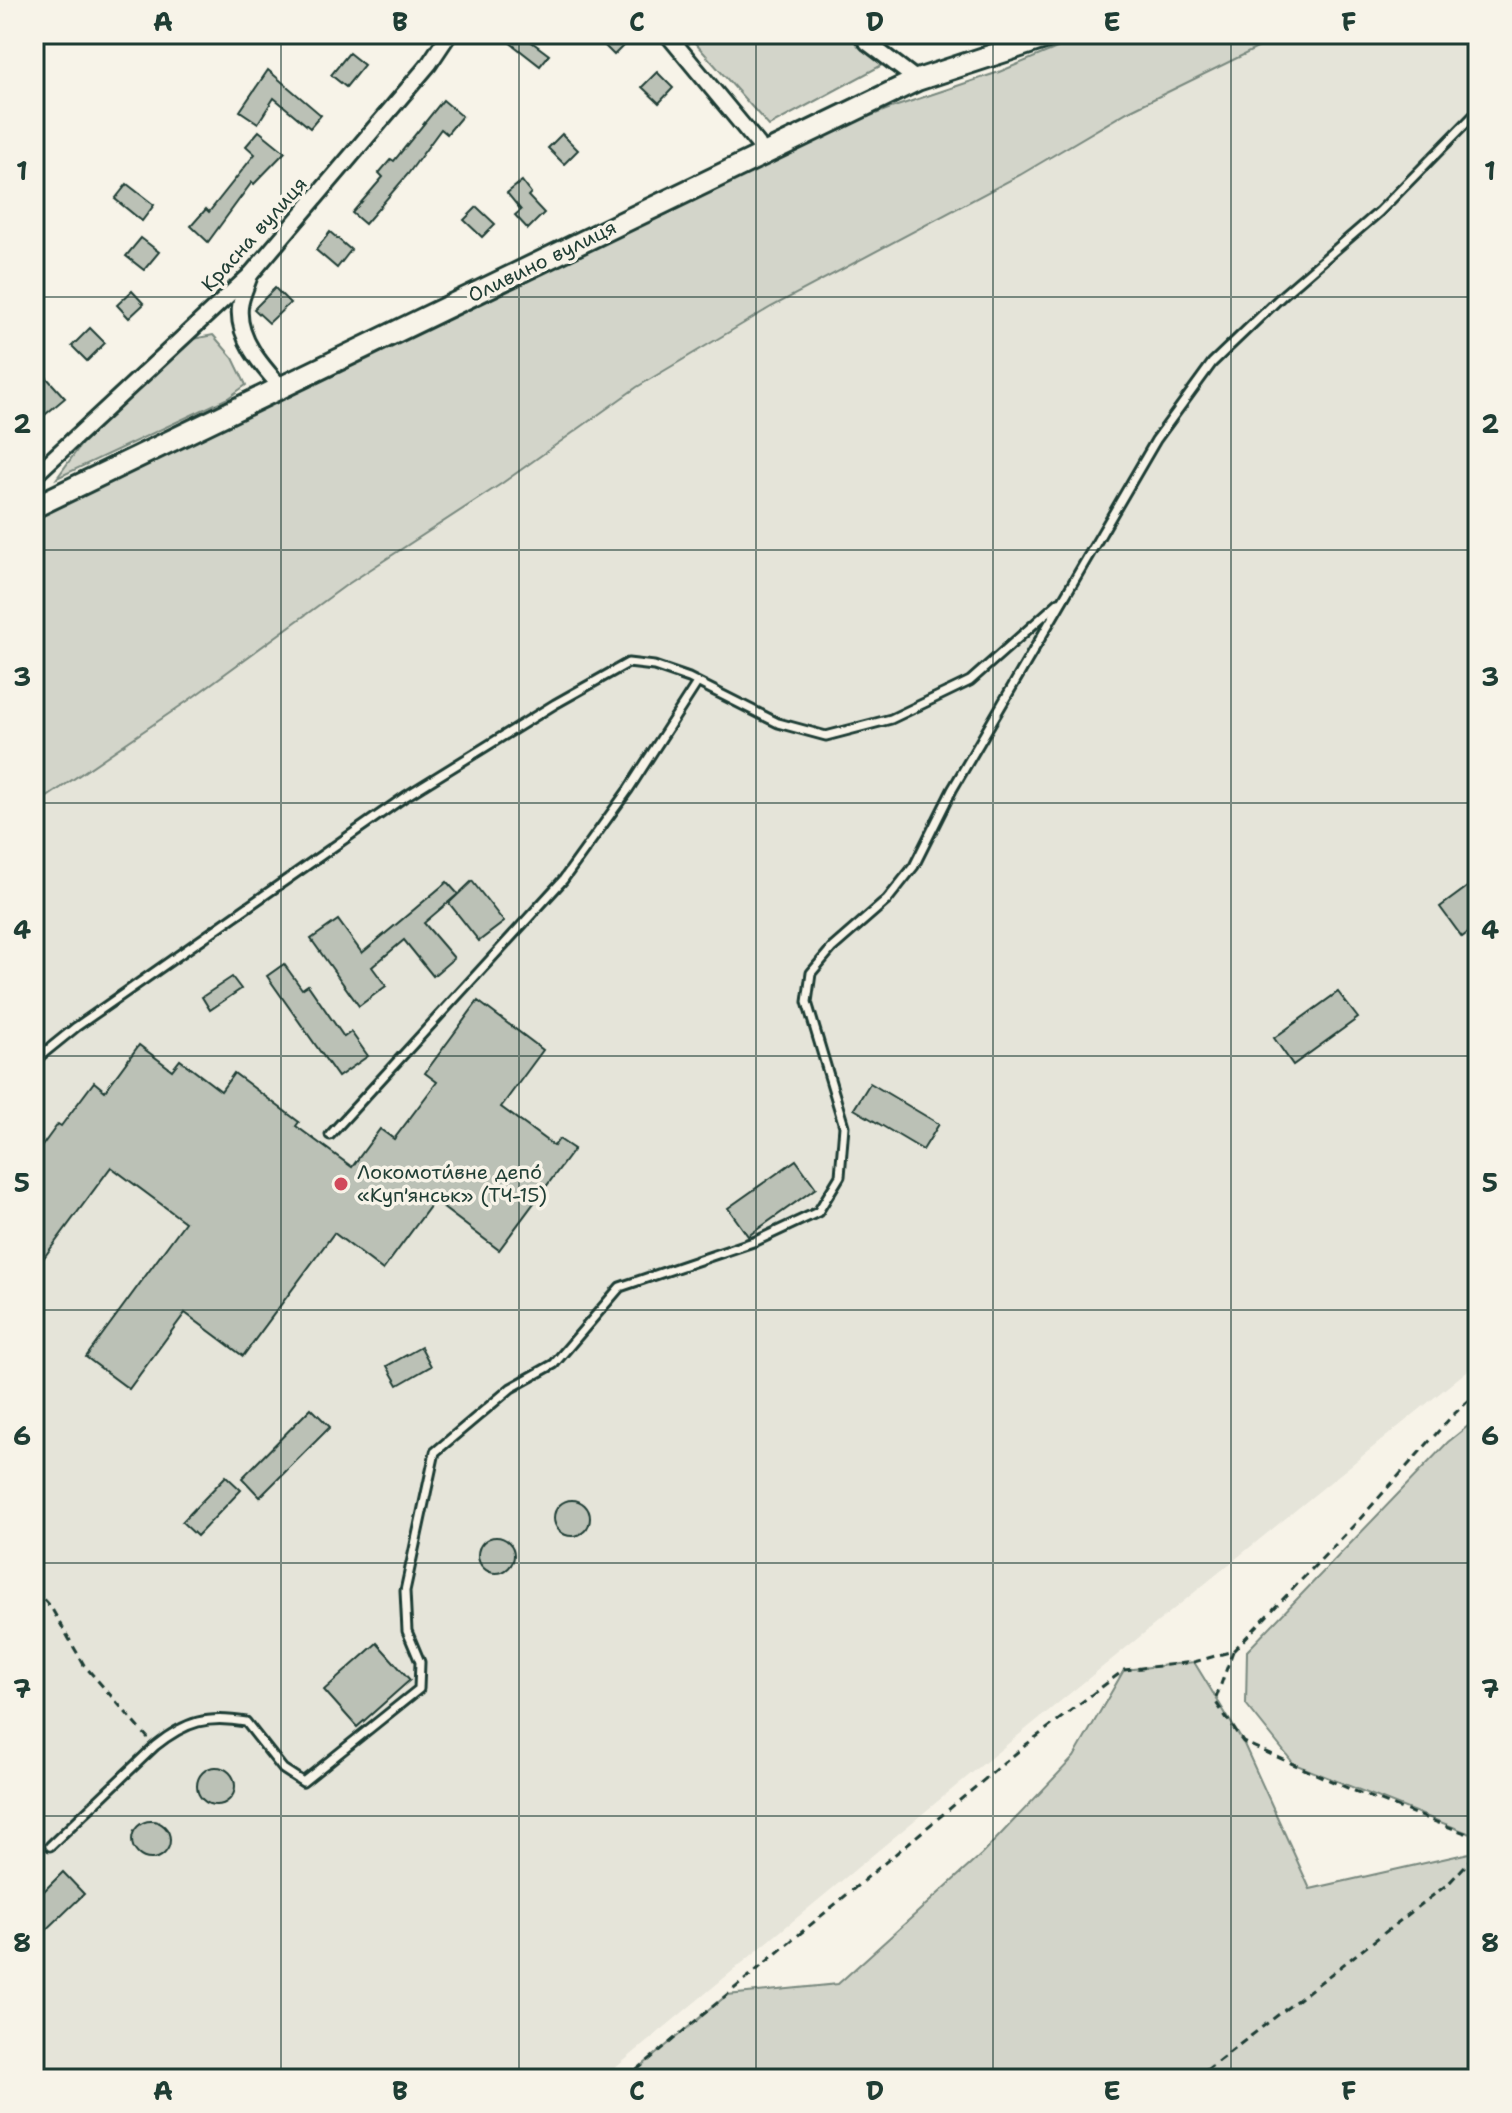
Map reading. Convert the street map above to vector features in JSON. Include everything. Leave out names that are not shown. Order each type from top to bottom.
[{"type":"street","name":"Красна вулиця","points":[[34,476],[250,275],[429,64],[449,34]]},
{"type":"street","points":[[667,34],[758,144],[762,153]]},
{"type":"street","points":[[860,34],[917,80]]},
{"type":"street","name":"Оливино вулиця","points":[[34,507],[917,80],[1057,34]]},
{"type":"street","points":[[250,275],[240,307],[243,329],[256,360],[280,386]]},
{"type":"lane","points":[[50,1846],[169,1734],[199,1721],[219,1717],[246,1722],[283,1769],[303,1782],[419,1689],[420,1662],[407,1631],[405,1591],[435,1452],[511,1388],[554,1364],[620,1287],[756,1241],[818,1212],[840,1176],[844,1126],[807,1002],[811,973],[832,948],[887,900],[914,866],[952,790],[1156,440],[1212,363],[1284,294],[1379,212],[1478,111]]},
{"type":"lane","points":[[34,1061],[76,1027],[406,796],[628,663],[654,666],[697,683],[778,723],[826,736],[891,719],[970,681],[1065,597]]},
{"type":"lane","points":[[330,1135],[563,880],[628,790],[697,683]]},
{"type":"path","points":[[1478,1392],[1233,1651],[1215,1701],[1243,1742],[1352,1790],[1478,1838]]},
{"type":"path","points":[[34,1589],[52,1609],[84,1665],[155,1746]]},
{"type":"path","points":[[626,2079],[1027,1744],[1124,1670],[1194,1662],[1233,1651]]},
{"type":"path","points":[[1195,2079],[1449,1883],[1478,1852]]},
{"type":"shaded area","points":[[687,34],[866,34],[879,48],[884,64],[769,126]]},
{"type":"shaded area","points":[[1091,34],[1286,34],[1127,112],[1020,175],[771,307],[637,387],[501,484],[345,586],[189,700],[34,806],[34,519],[161,454],[826,133],[999,72]]},
{"type":"shaded area","points":[[1259,34],[1478,34],[1478,1362],[967,1777],[602,2079],[34,2079],[34,791],[618,390]]},
{"type":"shaded area","points":[[213,335],[233,358],[246,385],[228,398],[57,478],[96,424],[193,339]]},
{"type":"shaded area","points":[[1478,1418],[1478,1837],[1294,1764],[1246,1704],[1247,1651],[1448,1442]]},
{"type":"shaded area","points":[[1194,1662],[1243,1742],[1310,1889],[1478,1851],[1478,2079],[626,2079],[727,1995],[838,1984],[981,1855],[1074,1757],[1124,1670]]},
{"type":"building","points":[[499,34],[521,34],[549,55],[540,66]]},
{"type":"building","points":[[593,34],[635,34],[614,55]]},
{"type":"building","points":[[349,53],[364,65],[346,87],[331,75]]},
{"type":"building","points":[[268,70],[321,115],[310,128],[274,98],[258,123],[240,111]]},
{"type":"building","points":[[657,72],[673,88],[659,103],[642,87]]},
{"type":"building","points":[[443,100],[462,116],[447,134],[441,129],[365,224],[352,213],[383,177],[379,173],[391,159],[394,161]]},
{"type":"building","points":[[259,131],[285,152],[254,184],[252,182],[208,242],[191,226],[206,209],[209,212],[255,154],[246,146]]},
{"type":"building","points":[[562,134],[578,150],[564,164],[548,148]]},
{"type":"building","points":[[522,181],[531,193],[528,196],[544,213],[528,229],[515,215],[521,210],[507,193]]},
{"type":"building","points":[[127,184],[154,205],[142,221],[115,199]]},
{"type":"building","points":[[477,207],[495,224],[482,237],[464,220]]},
{"type":"building","points":[[330,232],[351,250],[337,268],[316,250]]},
{"type":"building","points":[[141,238],[159,252],[144,270],[126,256]]},
{"type":"building","points":[[275,288],[290,303],[269,323],[254,309]]},
{"type":"building","points":[[132,291],[144,304],[129,318],[117,305]]},
{"type":"building","points":[[90,328],[105,343],[87,361],[72,346]]},
{"type":"building","points":[[46,377],[65,398],[34,424],[34,388]]},
{"type":"building","points":[[1478,879],[1478,925],[1462,937],[1440,907]]},
{"type":"building","points":[[472,881],[504,922],[479,941],[449,903]]},
{"type":"building","points":[[447,882],[458,894],[424,923],[454,958],[433,976],[404,940],[372,967],[386,986],[359,1006],[311,939],[338,920],[362,953]]},
{"type":"building","points":[[284,964],[302,989],[308,985],[344,1037],[351,1032],[368,1056],[338,1077],[267,976]]},
{"type":"building","points":[[232,977],[241,989],[210,1010],[202,997]]},
{"type":"building","points":[[1338,992],[1358,1018],[1293,1065],[1274,1038]]},
{"type":"building","name":"Локомоти́вне депо́ «Куп'янськ» (ТЧ-15)","points":[[478,1001],[543,1050],[501,1107],[554,1146],[559,1139],[574,1149],[499,1250],[434,1201],[383,1270],[334,1233],[243,1356],[185,1313],[129,1389],[86,1357],[185,1222],[111,1167],[34,1271],[34,1157],[94,1082],[105,1091],[139,1045],[172,1070],[180,1060],[221,1091],[234,1073],[299,1122],[296,1126],[352,1167],[380,1129],[394,1139],[437,1082],[425,1073]]},
{"type":"building","points":[[870,1083],[939,1124],[923,1150],[854,1109]]},
{"type":"building","points":[[796,1160],[816,1188],[748,1236],[728,1208]]},
{"type":"building","points":[[421,1347],[431,1366],[398,1385],[387,1366]]},
{"type":"building","points":[[311,1408],[330,1427],[260,1497],[242,1478]]},
{"type":"building","points":[[226,1476],[241,1490],[197,1536],[182,1522]]},
{"type":"building","points":[[572,1500],[585,1505],[590,1518],[585,1531],[572,1536],[559,1531],[554,1518],[559,1505]]},
{"type":"building","points":[[496,1537],[509,1542],[514,1555],[509,1568],[496,1573],[483,1568],[478,1555],[483,1542]]},
{"type":"building","points":[[377,1643],[410,1680],[357,1727],[324,1690]]},
{"type":"building","points":[[216,1767],[229,1773],[235,1786],[229,1799],[216,1805],[203,1799],[197,1786],[203,1773]]},
{"type":"building","points":[[151,1821],[164,1827],[170,1840],[164,1853],[151,1859],[138,1853],[132,1840],[138,1827]]},
{"type":"building","points":[[63,1872],[84,1894],[34,1942],[34,1901]]},
{"type":"place","name":"Локомоти́вне депо́ «Куп'янськ» (ТЧ-15)","points":[[341,1184]]}]
